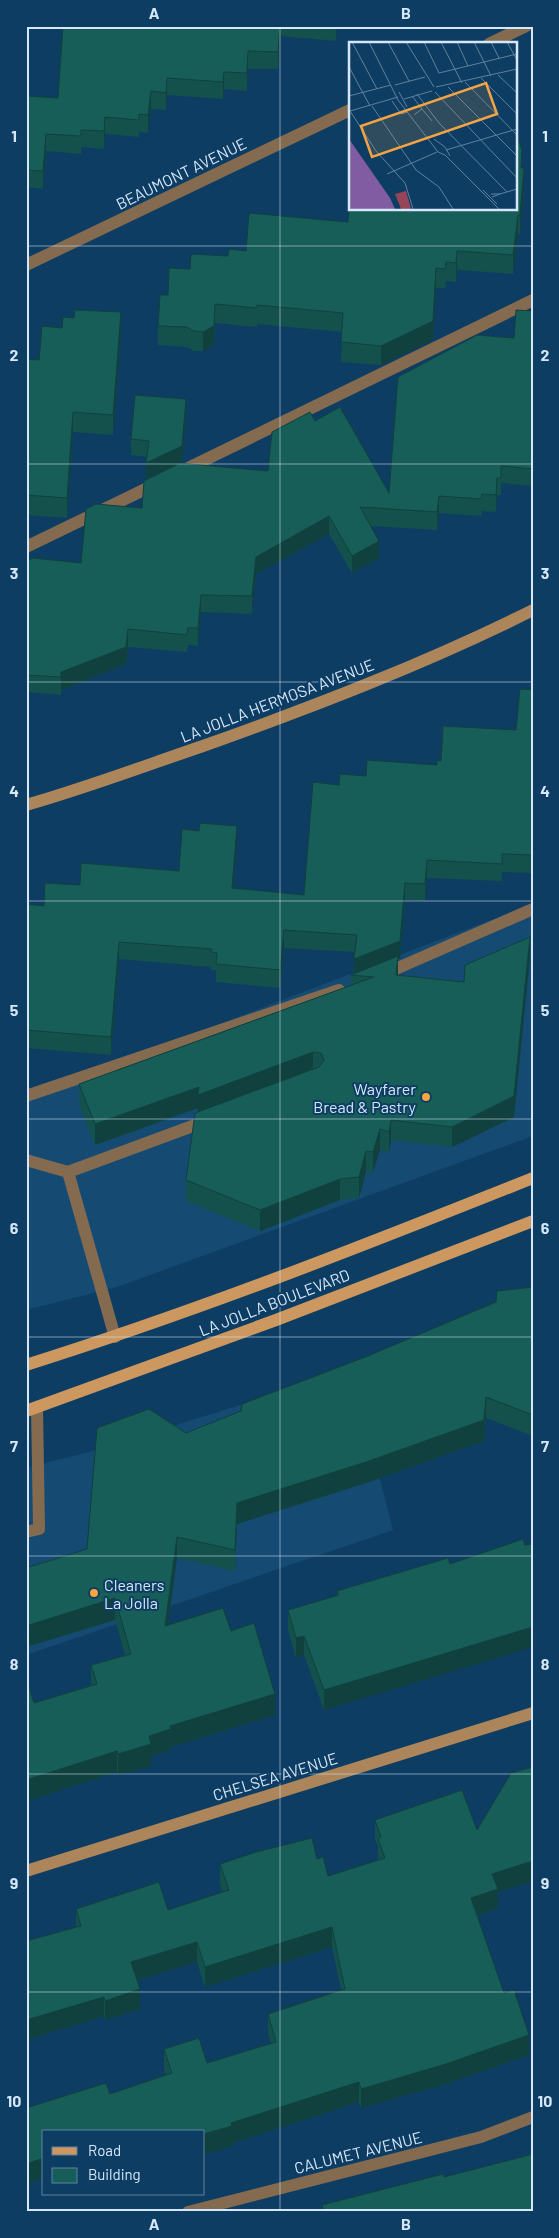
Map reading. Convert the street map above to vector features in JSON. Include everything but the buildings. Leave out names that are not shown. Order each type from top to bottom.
[{"type":"main road","name":"LA JOLLA BOULEVARD","points":[[26,1366],[116,1337],[363,1246],[533,1178]]},
{"type":"main road","name":"LA JOLLA BOULEVARD","points":[[31,1409],[276,1320],[533,1221]]},
{"type":"street","points":[[493,42],[526,26]]},
{"type":"street","name":"BEAUMONT AVENUE","points":[[26,265],[349,110]]},
{"type":"street","points":[[26,547],[533,300]]},
{"type":"street","name":"LA JOLLA HERMOSA AVENUE","points":[[26,804],[68,793],[302,711],[492,630],[533,610]]},
{"type":"street","points":[[376,977],[533,909]]},
{"type":"street","points":[[26,1096],[347,987]]},
{"type":"street","points":[[26,1160],[68,1172],[224,1114]]},
{"type":"street","points":[[68,1172],[116,1337]]},
{"type":"street","points":[[26,1532],[39,1529],[31,1409]]},
{"type":"street","name":"CHELSEA AVENUE","points":[[26,1871],[533,1713]]},
{"type":"street","name":"CALUMET AVENUE","points":[[188,2212],[481,2137],[533,2117]]},
{"type":"shaded area","points":[[533,904],[533,1136],[117,1287],[26,1310],[26,1098]]},
{"type":"shaded area","points":[[352,1370],[393,1530],[26,1655],[26,1468],[97,1450]]},
{"type":"place","name":"Wayfarer Bread & Pastry","points":[[426,1097]]},
{"type":"place","name":"Cleaners La Jolla","points":[[94,1593]]}]
